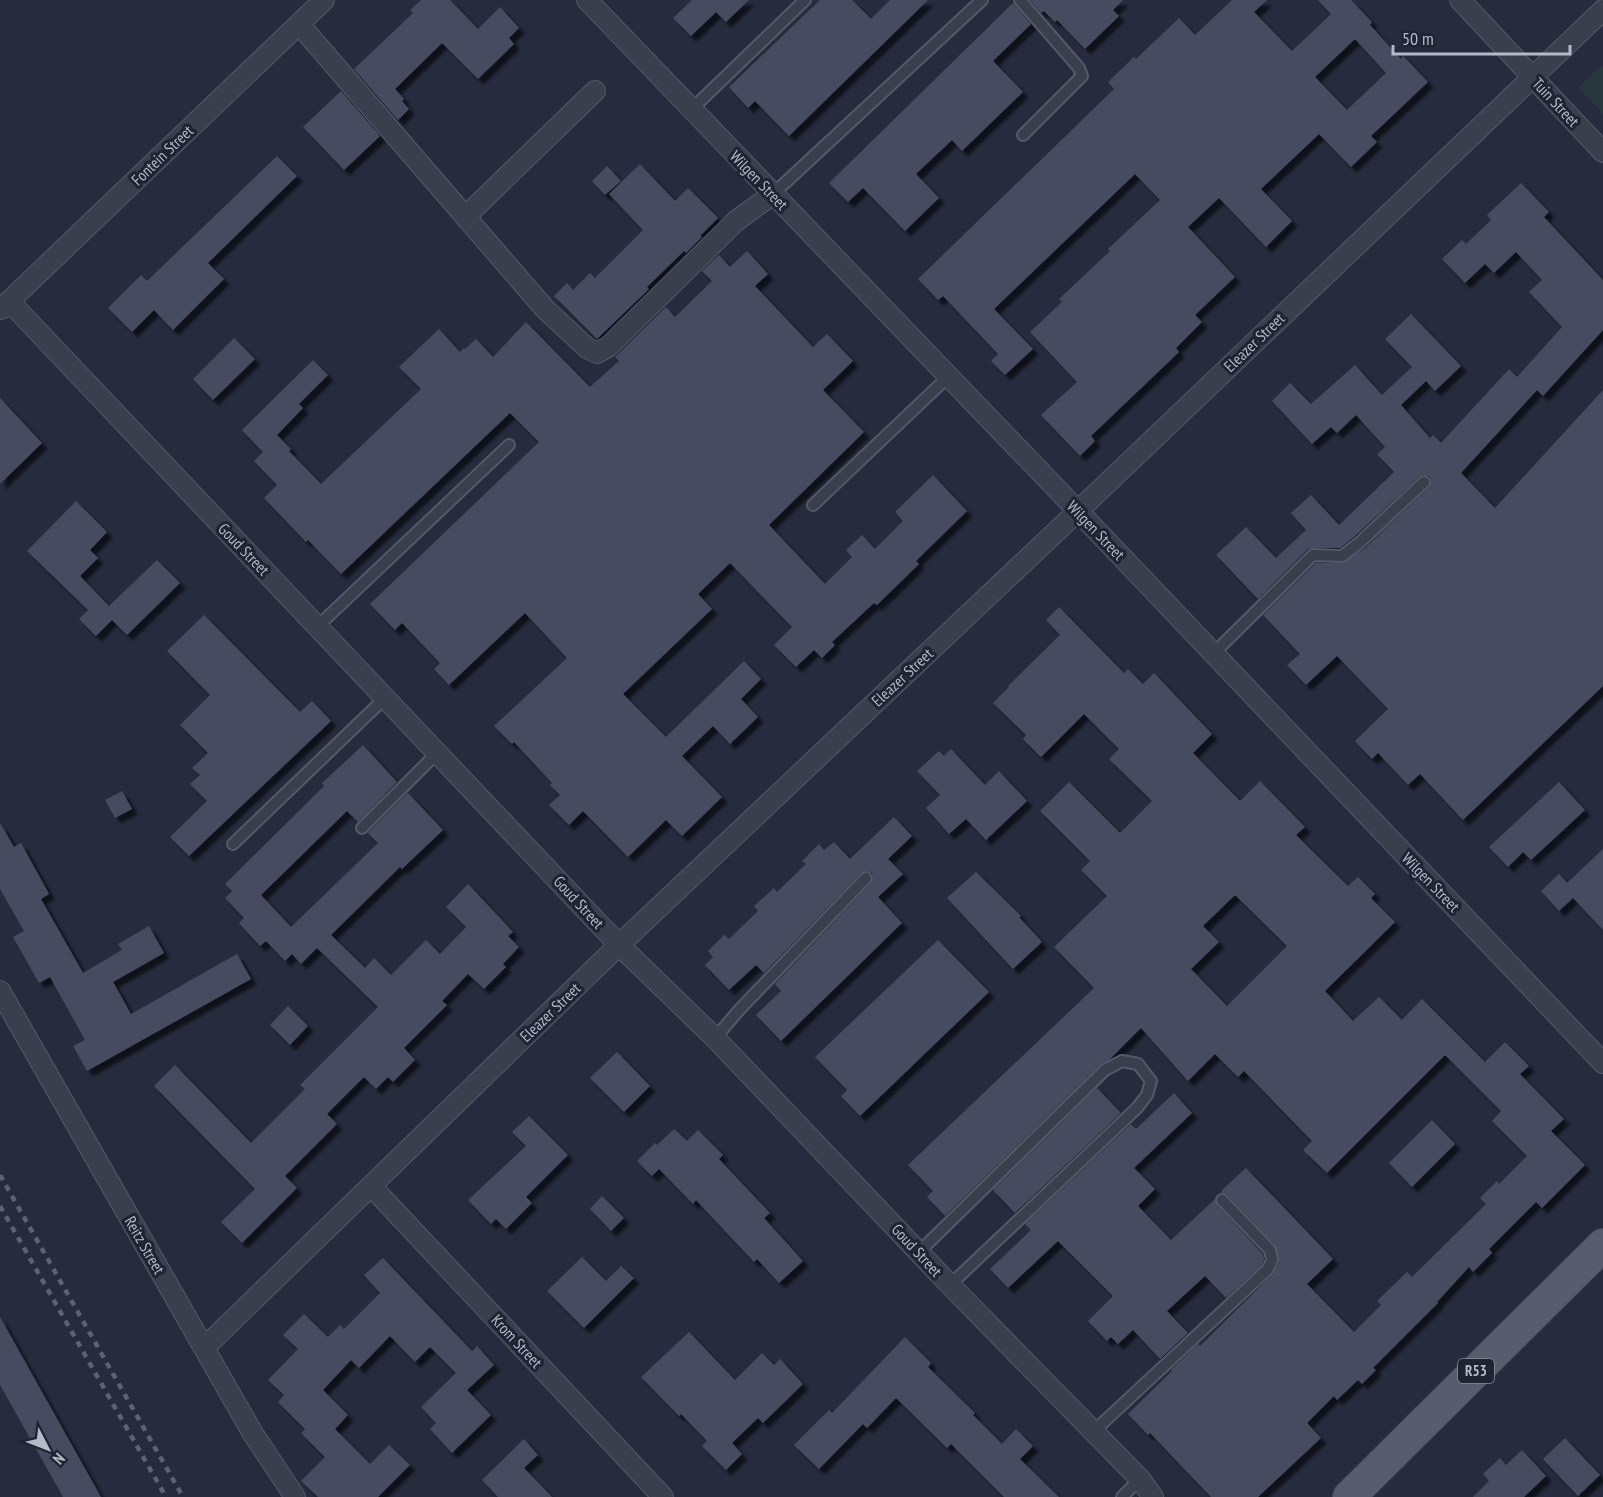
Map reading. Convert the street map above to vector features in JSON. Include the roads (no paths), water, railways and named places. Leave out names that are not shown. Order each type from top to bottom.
[{"type":"main road","name":"R53","points":[[1348,1497],[1603,1245]]},
{"type":"street","name":"Fontein Street","points":[[4,305],[324,0]]},
{"type":"street","name":"Wilgen Street","points":[[587,0],[1214,653],[1603,1063]]},
{"type":"street","name":"Tuin Street","points":[[1460,0],[1603,152]]},
{"type":"street","name":"Eleazer Street","points":[[204,1348],[619,945],[1603,10]]},
{"type":"street","points":[[299,24],[545,309],[587,348],[597,353],[608,347],[736,221],[772,194]]},
{"type":"street","points":[[466,216],[595,91]]},
{"type":"street","name":"Goud Street","points":[[4,305],[318,626],[619,945],[715,1038],[950,1285],[1140,1479],[1153,1497]]},
{"type":"street","name":"Reitz Street","points":[[0,991],[252,1432],[295,1497]]},
{"type":"street","name":"Krom Street","points":[[371,1185],[663,1497]]},
{"type":"lane","points":[[692,109],[805,0]]},
{"type":"lane","points":[[772,194],[982,0]]},
{"type":"lane","points":[[1020,0],[1078,68],[1082,76],[1023,135]]},
{"type":"lane","points":[[813,505],[949,376]]},
{"type":"lane","points":[[318,626],[509,445]]},
{"type":"lane","points":[[1214,653],[1313,555],[1342,556],[1424,482]]},
{"type":"lane","points":[[233,844],[386,697]]},
{"type":"lane","points":[[362,828],[438,752]]},
{"type":"lane","points":[[715,1038],[866,878]]},
{"type":"lane","points":[[919,1252],[1105,1070],[1122,1061],[1138,1064],[1151,1082],[1147,1095],[1137,1108],[950,1285]]},
{"type":"lane","points":[[1093,1432],[1269,1269],[1272,1260],[1270,1250],[1222,1200]]},
{"type":"lane","points":[[1122,1497],[1140,1479]]},
{"type":"railway","points":[[0,1175],[183,1497]]},
{"type":"railway","points":[[0,1206],[166,1497]]}]
